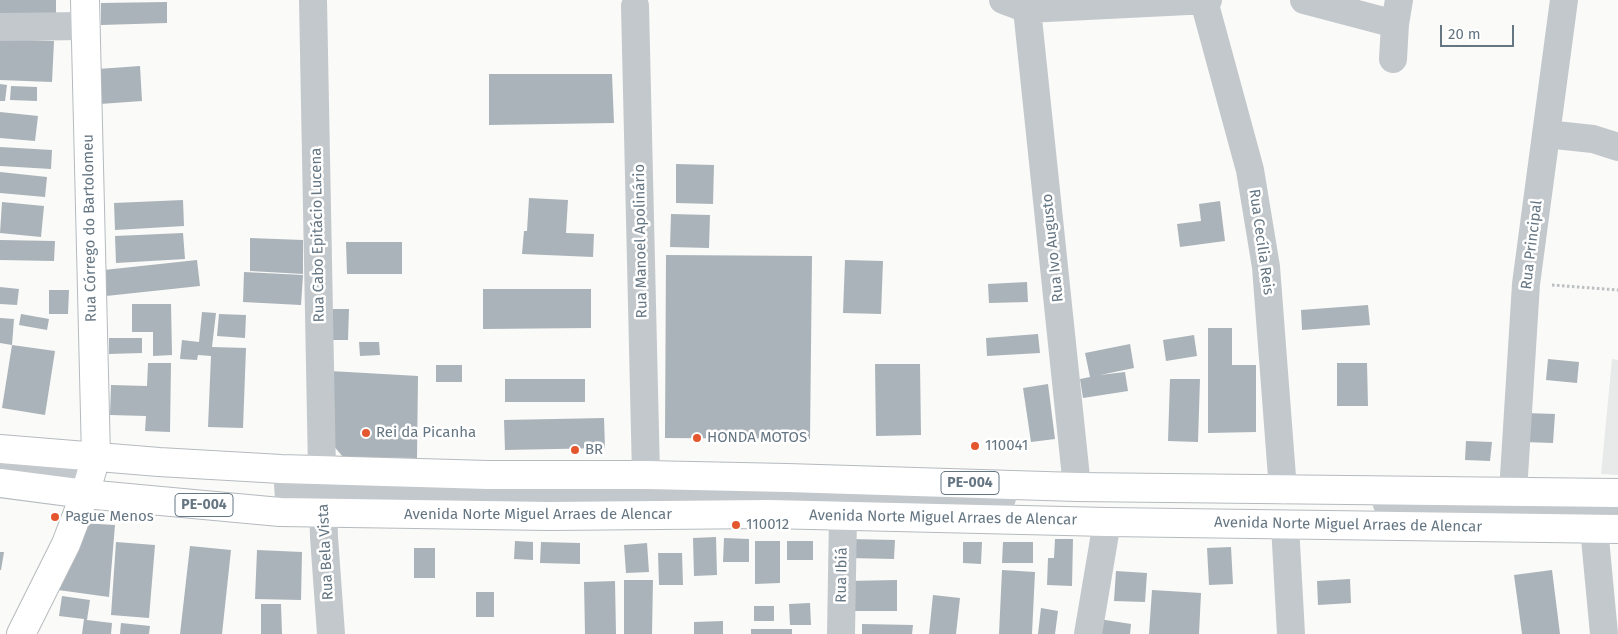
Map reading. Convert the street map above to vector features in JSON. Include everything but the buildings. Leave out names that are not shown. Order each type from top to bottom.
[{"type":"main road","name":"Rua Córrego do Bartolomeu","points":[[21,634],[66,544],[85,494],[96,457],[86,13]]},
{"type":"main road","name":"PE-004","points":[[0,449],[187,464],[317,477],[646,475],[1077,487],[1618,493]]},
{"type":"main road","name":"Avenida Norte Miguel Arraes de Alencar","points":[[0,483],[85,494],[280,512],[550,516],[769,514],[1285,525],[1610,526]]},
{"type":"street","name":"Rua Cabo Epitácio Lucena","points":[[314,0],[317,477]]},
{"type":"street","points":[[1015,4],[1206,0]]},
{"type":"street","name":"Rua Cecília Reis","points":[[1206,0],[1250,170],[1266,267],[1283,490]]},
{"type":"street","points":[[1304,0],[1397,12],[1393,59]]},
{"type":"street","name":"Rua Principal","points":[[1513,492],[1526,284],[1564,0]]},
{"type":"street","name":"Rua Ivo Augusto","points":[[1015,4],[1077,487]]},
{"type":"street","name":"Rua Manoel Apolinário","points":[[635,6],[646,475]]},
{"type":"street","points":[[0,27],[86,13]]},
{"type":"street","points":[[1546,134],[1593,139],[1618,147]]},
{"type":"street","points":[[0,463],[77,469],[75,485],[0,474]]},
{"type":"street","points":[[103,472],[275,481],[274,497],[173,492],[100,484],[103,472]]},
{"type":"street","name":"Rua Bela Vista","points":[[317,477],[323,513],[331,634]]},
{"type":"street","points":[[1604,634],[1610,526],[767,505],[330,503],[332,485],[1618,508]]},
{"type":"street","name":"Rua Ibiá","points":[[842,634],[843,515]]},
{"type":"street","points":[[1088,634],[1107,522]]},
{"type":"street","points":[[1285,525],[1291,634]]},
{"type":"path","points":[[1526,284],[1618,290]]},
{"type":"shaded area","points":[[1612,359],[1618,360],[1618,475],[1601,474]]},
{"type":"place","name":"Rei da Picanha","points":[[366,433]]},
{"type":"place","name":"HONDA MOTOS","points":[[697,438]]},
{"type":"place","name":"110041","points":[[975,446]]},
{"type":"place","name":"BR","points":[[575,450]]},
{"type":"place","name":"Pague Menos","points":[[55,517]]},
{"type":"place","name":"110012","points":[[736,525]]}]
